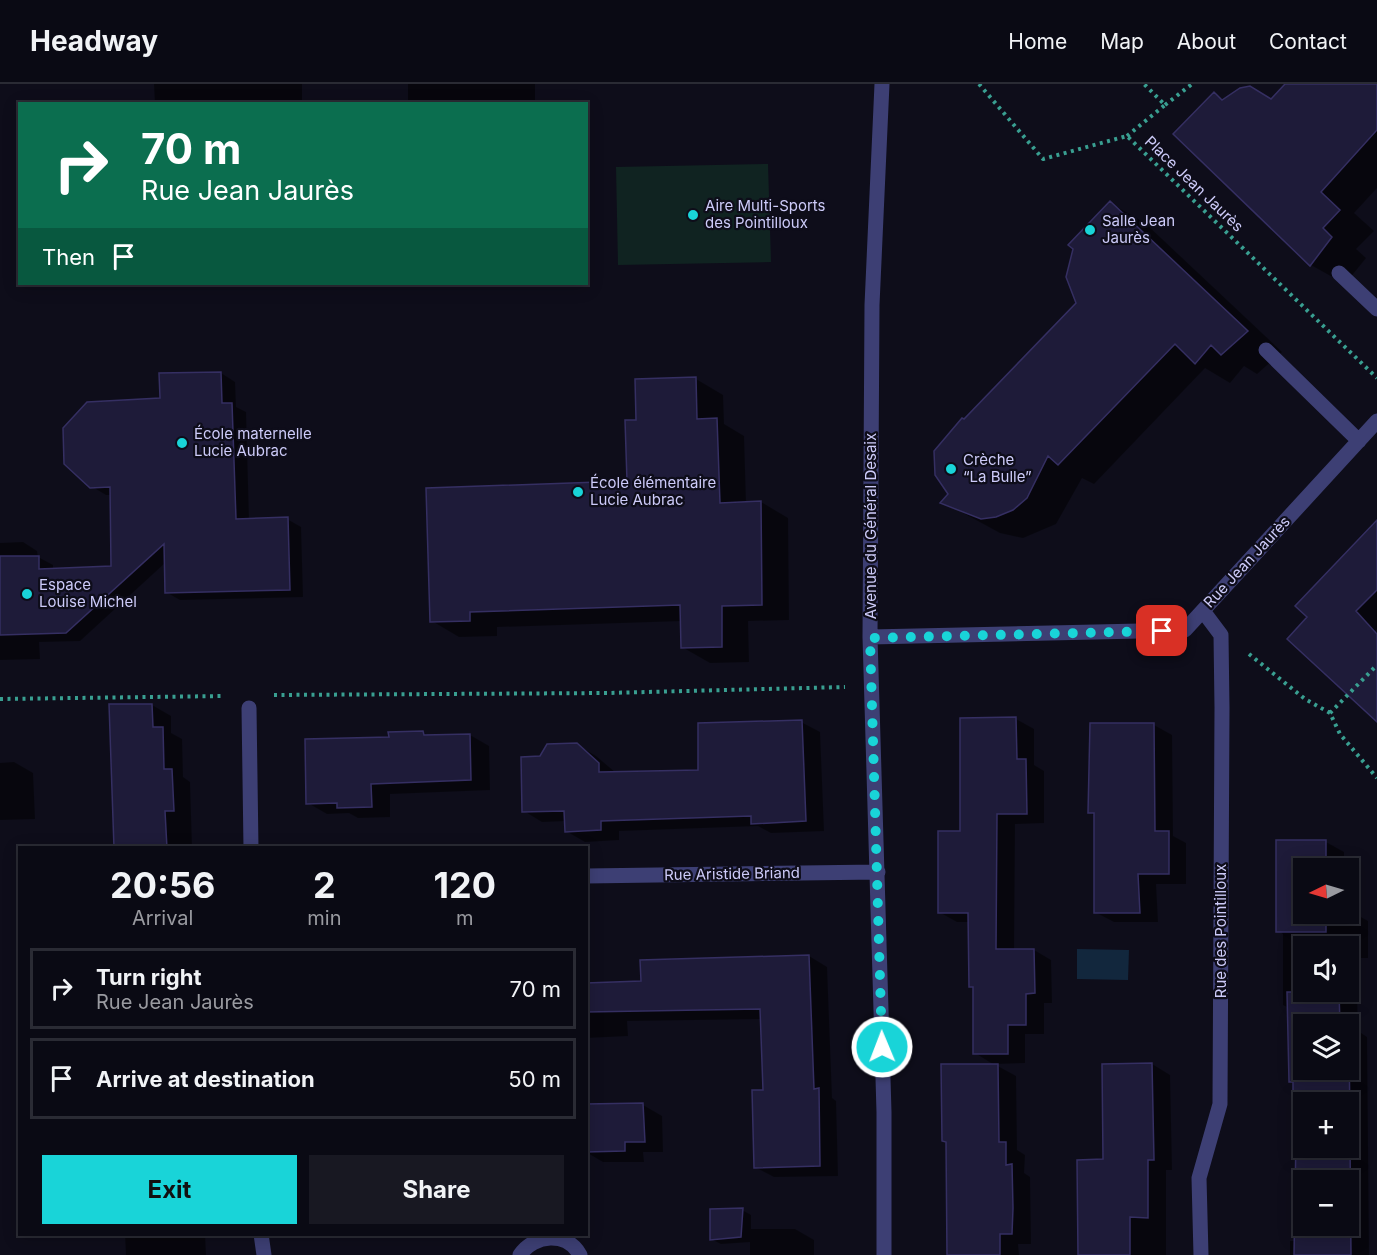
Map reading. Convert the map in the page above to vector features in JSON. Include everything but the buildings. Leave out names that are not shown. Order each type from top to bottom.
[{"type":"street","name":"Avenue du Général Desaix","points":[[882,84],[872,305],[870,638],[878,872],[884,1255]]},
{"type":"street","points":[[1339,273],[1377,309]]},
{"type":"street","points":[[1266,350],[1359,441]]},
{"type":"street","name":"Rue Jean Jaurès","points":[[870,638],[1185,630],[1377,421]]},
{"type":"street","points":[[1203,611],[1221,635]]},
{"type":"street","name":"Rue des Pointilloux","points":[[1201,1255],[1199,1178],[1220,1104],[1221,635]]},
{"type":"street","points":[[249,708],[251,846]]},
{"type":"street","name":"Rue Aristide Briand","points":[[588,876],[878,872]]},
{"type":"street","points":[[261,1236],[264,1255]]},
{"type":"street","points":[[520,1255],[526,1246],[538,1240],[551,1238],[565,1240],[576,1247],[580,1255]]},
{"type":"path","name":"Place Jean Jaurès","points":[[979,84],[1043,159],[1127,136],[1377,378]]},
{"type":"path","points":[[1144,84],[1165,105]]},
{"type":"path","points":[[1127,136],[1192,84]]},
{"type":"path","points":[[1221,635],[1265,664],[1305,699],[1330,713],[1340,734],[1377,778]]},
{"type":"path","points":[[1330,713],[1377,665]]},
{"type":"path","points":[[272,695],[607,693],[873,686]]},
{"type":"path","points":[[0,699],[225,696]]},
{"type":"green space","name":"Aire Multi-Sports des Pointilloux","points":[[768,164],[771,262],[618,265],[616,167]]},
{"type":"water","points":[[1077,949],[1129,950],[1128,980],[1077,979]]},
{"type":"place","name":"Aire Multi-Sports des Pointilloux","points":[[693,215]]},
{"type":"place","name":"Salle Jean Jaurès","points":[[1090,230]]},
{"type":"place","name":"École maternelle Lucie Aubrac","points":[[182,443]]},
{"type":"place","name":"Crèche “La Bulle”","points":[[951,469]]},
{"type":"place","name":"École élémentaire Lucie Aubrac","points":[[578,492]]},
{"type":"place","name":"Espace Louise Michel","points":[[27,594]]},
{"type":"route","points":[[882,1047],[870,638],[1162,631]]}]
